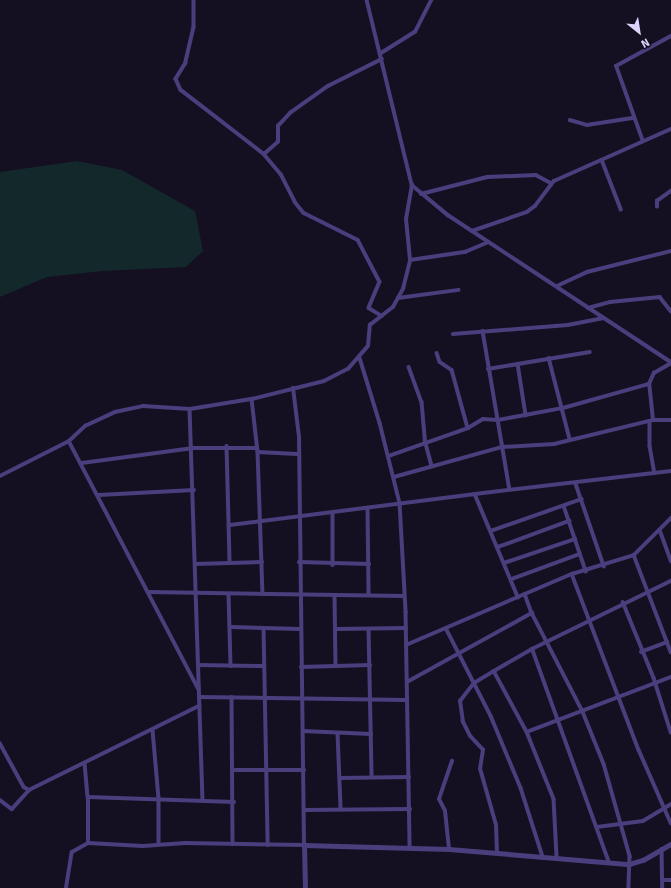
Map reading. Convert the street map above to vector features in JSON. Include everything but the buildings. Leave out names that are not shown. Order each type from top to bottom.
[{"type":"street","points":[[194,0],[194,27],[186,63],[176,81],[194,102],[264,154],[281,174],[303,211],[358,240],[380,282],[369,308],[382,316]]},
{"type":"street","points":[[0,476],[69,441],[85,426],[115,412],[143,406],[190,409],[252,399],[339,375],[360,358],[368,346],[370,325],[382,316],[398,298],[410,260],[406,219],[412,185],[367,0]]},
{"type":"street","points":[[381,53],[415,32],[431,0]]},
{"type":"street","points":[[642,139],[616,66],[671,36]]},
{"type":"street","points":[[264,154],[278,142],[278,126],[290,113],[328,86],[382,59]]},
{"type":"street","points":[[570,120],[587,125],[634,118]]},
{"type":"street","points":[[472,231],[531,210],[551,183],[602,160],[642,139],[671,128]]},
{"type":"street","points":[[602,160],[621,209]]},
{"type":"street","points":[[421,194],[487,177],[536,175],[551,183]]},
{"type":"street","points":[[412,185],[421,194],[488,242],[671,362],[654,373],[649,384],[652,421],[650,446],[655,473]]},
{"type":"street","points":[[657,207],[657,201],[671,191]]},
{"type":"street","points":[[410,260],[465,252],[488,242]]},
{"type":"street","points":[[556,286],[587,272],[671,252]]},
{"type":"street","points":[[398,298],[458,290]]},
{"type":"street","points":[[588,308],[610,302],[660,297],[671,311]]},
{"type":"street","points":[[453,334],[568,325],[603,318]]},
{"type":"street","points":[[483,331],[488,369],[510,490]]},
{"type":"street","points":[[488,369],[590,352]]},
{"type":"street","points":[[437,353],[440,362],[452,370],[468,428]]},
{"type":"street","points":[[360,358],[389,456],[400,504],[406,628],[407,682],[405,700],[409,777],[410,847]]},
{"type":"street","points":[[549,358],[570,439]]},
{"type":"street","points":[[518,364],[526,415]]},
{"type":"street","points":[[410,367],[422,402],[426,440],[432,466]]},
{"type":"street","points":[[389,456],[426,440],[468,428],[483,420],[498,420],[562,408],[649,384]]},
{"type":"street","points":[[293,388],[299,437],[297,454],[305,888]]},
{"type":"street","points":[[252,399],[258,450],[263,594]]},
{"type":"street","points":[[190,409],[193,448],[199,706],[203,799]]},
{"type":"street","points":[[394,477],[502,447],[554,444],[570,439],[652,421],[671,420]]},
{"type":"street","points":[[69,441],[100,495],[199,690]]},
{"type":"street","points":[[82,463],[193,448],[227,446],[297,454]]},
{"type":"street","points":[[227,446],[230,563]]},
{"type":"street","points":[[230,525],[261,523],[333,512],[475,494],[576,484],[671,471]]},
{"type":"street","points":[[576,484],[604,566]]},
{"type":"street","points":[[100,495],[194,490]]},
{"type":"street","points":[[475,494],[512,579],[518,597]]},
{"type":"street","points":[[491,531],[582,500]]},
{"type":"street","points":[[564,506],[586,571]]},
{"type":"street","points":[[368,508],[369,595]]},
{"type":"street","points":[[333,512],[334,565]]},
{"type":"street","points":[[406,644],[572,574],[604,566],[634,555],[671,518]]},
{"type":"street","points":[[498,547],[569,521]]},
{"type":"street","points":[[660,530],[671,561]]},
{"type":"street","points":[[504,563],[575,539]]},
{"type":"street","points":[[512,579],[580,554]]},
{"type":"street","points":[[634,555],[649,590],[671,652]]},
{"type":"street","points":[[195,564],[262,562]]},
{"type":"street","points":[[299,562],[334,565],[369,564]]},
{"type":"street","points":[[572,574],[619,697],[671,823]]},
{"type":"street","points":[[497,853],[496,825],[480,769],[483,750],[470,736],[461,718],[461,698],[474,683],[532,649],[623,602],[671,580]]},
{"type":"street","points":[[149,592],[404,596]]},
{"type":"street","points":[[229,594],[232,627],[232,666]]},
{"type":"street","points":[[335,594],[336,666]]},
{"type":"street","points":[[525,594],[546,643],[583,712],[604,764],[621,826],[629,864],[629,888]]},
{"type":"street","points":[[623,602],[641,652],[655,681],[671,732]]},
{"type":"street","points":[[407,682],[532,613]]},
{"type":"street","points":[[232,627],[300,629]]},
{"type":"street","points":[[264,628],[263,698],[268,845]]},
{"type":"street","points":[[336,629],[406,628]]},
{"type":"street","points":[[446,628],[474,683],[521,788],[543,857]]},
{"type":"street","points":[[369,629],[372,777]]},
{"type":"street","points":[[641,652],[667,642]]},
{"type":"street","points":[[532,649],[609,862]]},
{"type":"street","points":[[198,665],[263,666]]},
{"type":"street","points":[[301,667],[370,665]]},
{"type":"street","points":[[494,671],[527,732],[554,799],[557,857]]},
{"type":"street","points":[[527,732],[583,712],[655,681],[671,677]]},
{"type":"street","points":[[199,696],[405,700]]},
{"type":"street","points":[[232,697],[235,770],[233,844]]},
{"type":"street","points":[[0,800],[12,808],[29,790],[199,706]]},
{"type":"street","points":[[153,730],[159,799],[159,844]]},
{"type":"street","points":[[303,732],[371,734]]},
{"type":"street","points":[[338,732],[341,809]]},
{"type":"street","points":[[0,743],[24,788],[29,790]]},
{"type":"street","points":[[449,849],[444,812],[439,798],[452,761]]},
{"type":"street","points":[[85,763],[88,797],[88,843]]},
{"type":"street","points":[[235,770],[304,770]]},
{"type":"street","points":[[340,778],[409,777]]},
{"type":"street","points":[[88,797],[203,799],[234,802]]},
{"type":"street","points":[[597,827],[621,826],[643,821],[671,804]]},
{"type":"street","points":[[304,810],[410,809]]},
{"type":"street","points":[[66,888],[72,852],[88,843],[410,847],[557,857],[629,864],[671,844]]},
{"type":"street","points":[[662,849],[663,888]]},
{"type":"street","points":[[663,880],[671,880]]},
{"type":"green space","points":[[77,161],[122,170],[195,211],[203,251],[186,267],[103,271],[47,277],[0,297],[0,172]]}]
